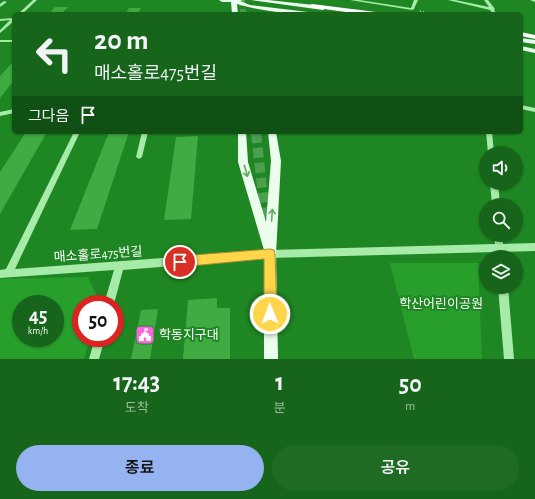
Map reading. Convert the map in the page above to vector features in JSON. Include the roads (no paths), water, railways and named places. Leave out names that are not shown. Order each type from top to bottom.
[{"type":"highway","points":[[312,6],[360,12]]},
{"type":"highway","points":[[523,34],[535,36]]},
{"type":"main road","points":[[222,0],[243,0]]},
{"type":"main road","points":[[234,0],[296,12]]},
{"type":"main road","points":[[234,0],[235,12]]},
{"type":"main road","points":[[254,0],[312,6],[350,12]]},
{"type":"main road","points":[[249,3],[251,12]]},
{"type":"main road","points":[[523,40],[535,42]]},
{"type":"main road","points":[[523,48],[535,51]]},
{"type":"main road","points":[[242,134],[243,162],[270,254]]},
{"type":"main road","points":[[271,359],[270,254],[276,161],[272,134]]},
{"type":"street","points":[[22,12],[35,0]]},
{"type":"street","points":[[352,0],[412,8],[416,0]]},
{"type":"street","points":[[450,0],[493,9]]},
{"type":"street","points":[[486,0],[494,12]]},
{"type":"street","points":[[0,6],[5,2]]},
{"type":"street","points":[[0,20],[12,19]]},
{"type":"street","points":[[0,32],[12,21]]},
{"type":"street","points":[[0,41],[12,41]]},
{"type":"street","points":[[523,107],[535,110]]},
{"type":"street","points":[[0,114],[12,111]]},
{"type":"street","points":[[4,274],[77,134]]},
{"type":"street","points":[[139,157],[145,134]]},
{"type":"street","points":[[490,134],[491,146]]},
{"type":"street","points":[[499,242],[499,248]]},
{"type":"street","name":"매소홀로475번길","points":[[4,274],[270,254],[535,247]]},
{"type":"street","points":[[112,295],[120,266]]},
{"type":"street","points":[[504,294],[509,359]]},
{"type":"street","points":[[94,359],[97,347]]},
{"type":"tunnel","points":[[242,0],[243,12]]},
{"type":"tunnel","points":[[256,134],[267,232]]},
{"type":"place","name":"학동지구대","points":[[145,335]]},
{"type":"park label","name":"학산어린이공원","points":[[441,304]]}]
